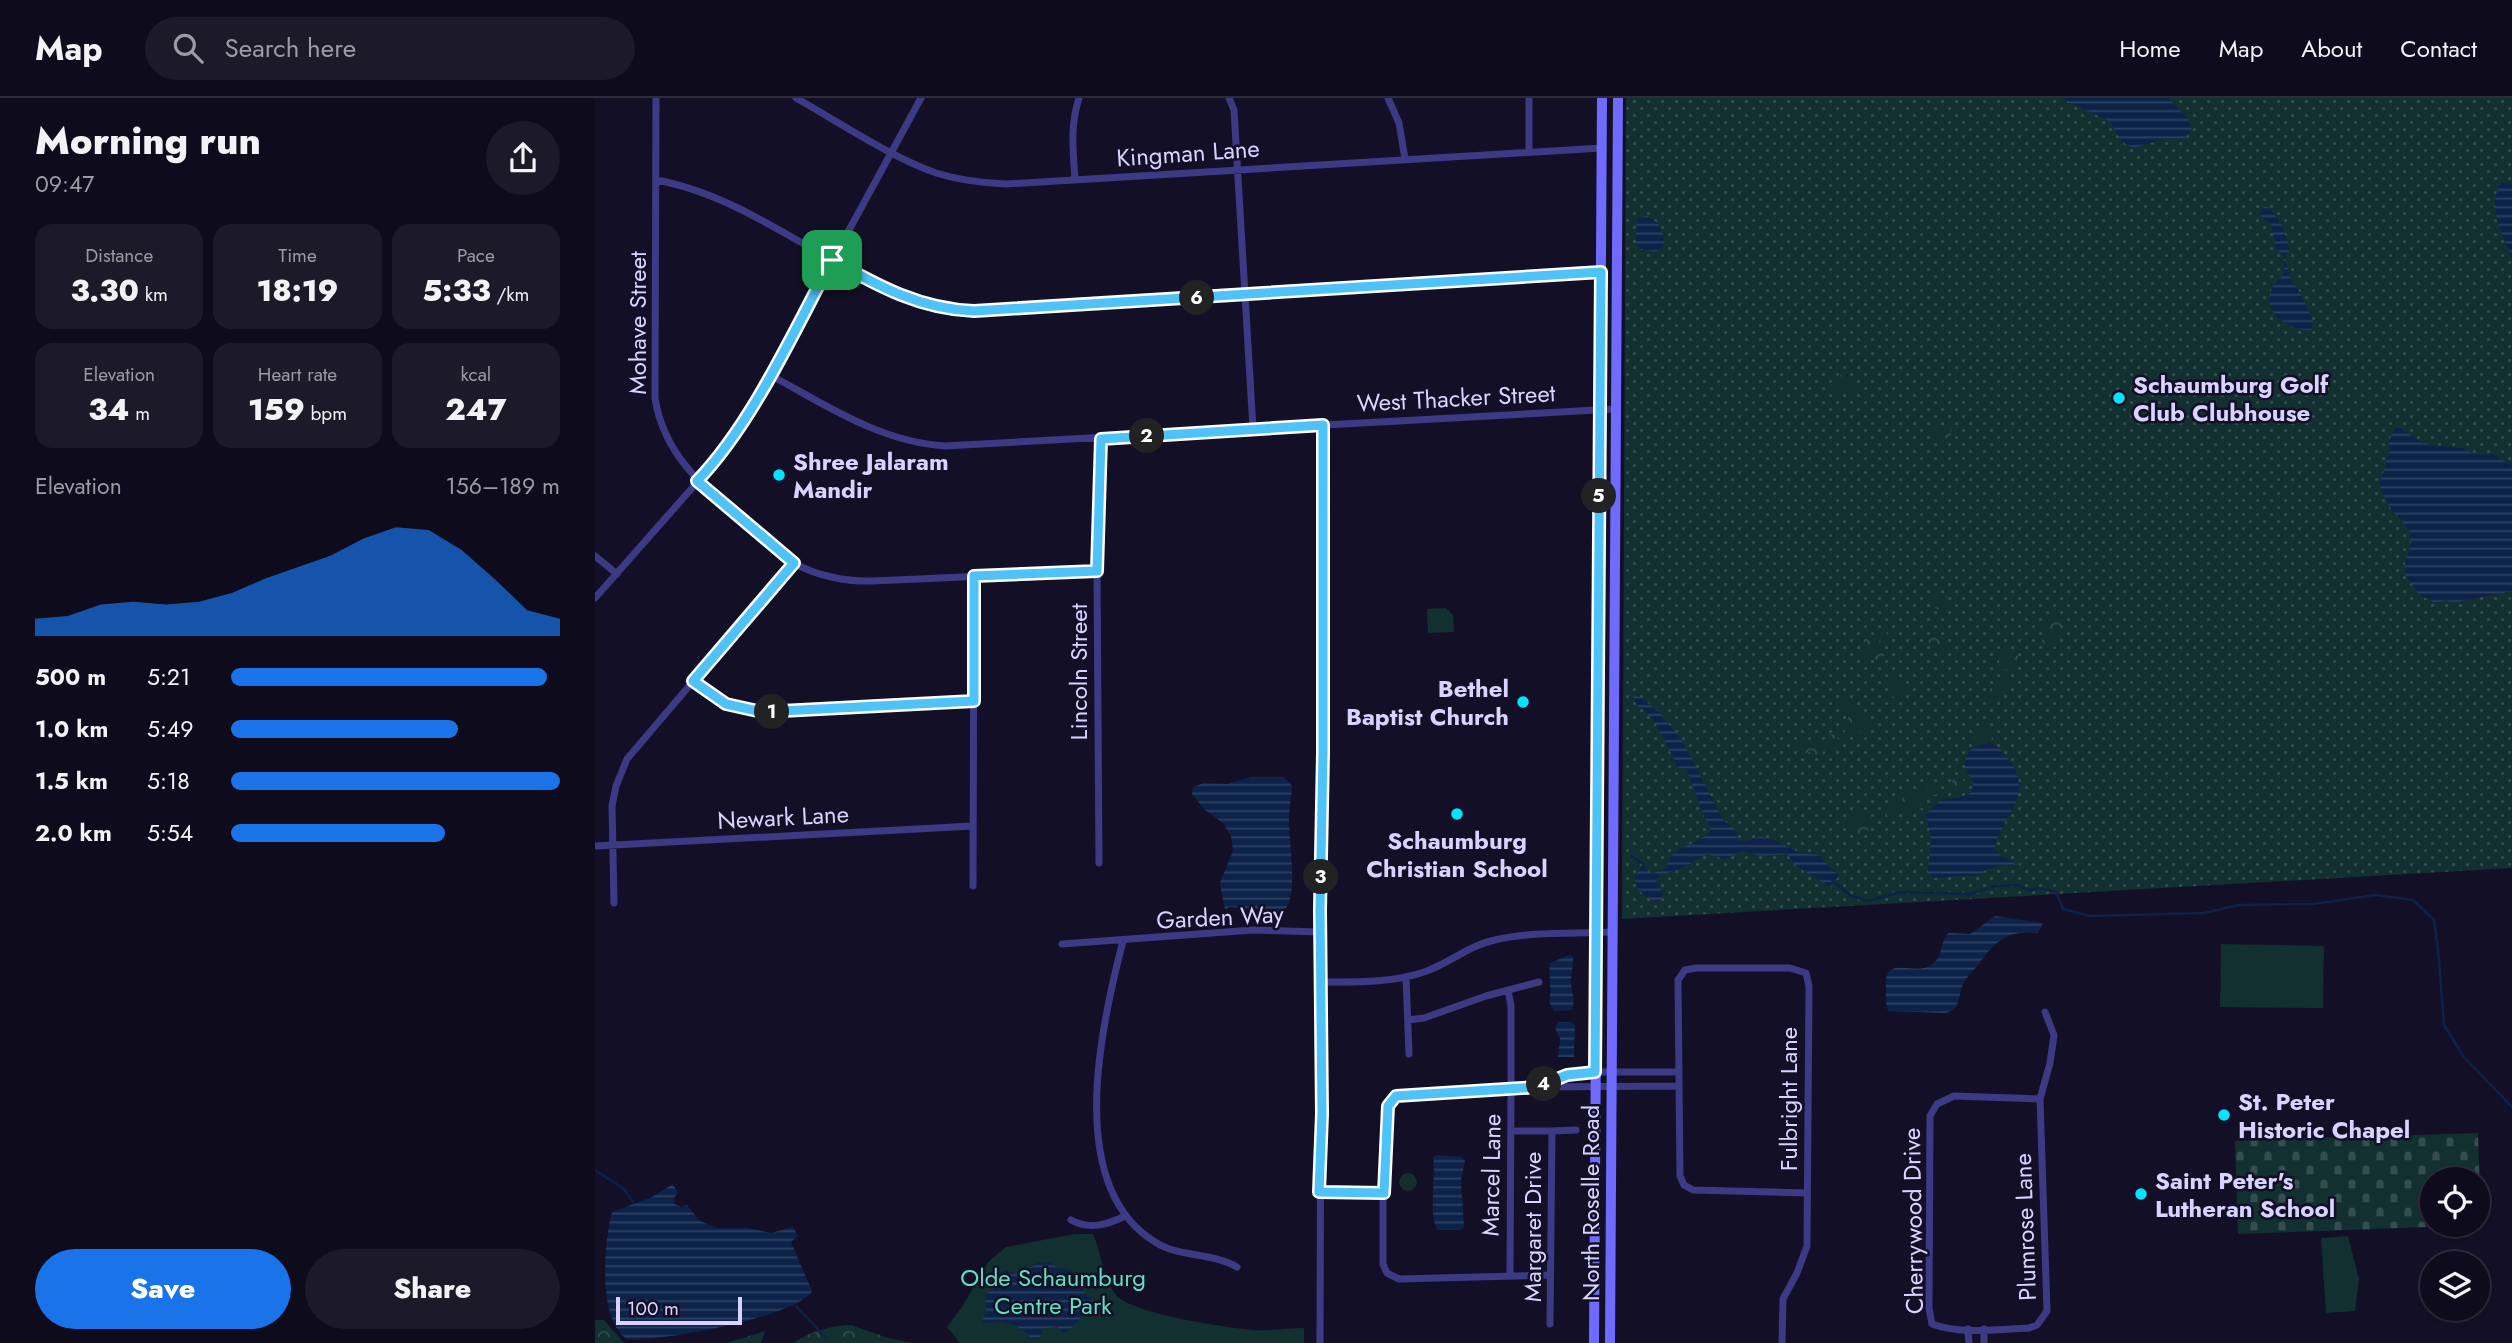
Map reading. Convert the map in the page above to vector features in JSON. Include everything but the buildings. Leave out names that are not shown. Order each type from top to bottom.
[{"type":"main road","name":"North Roselle Road","points":[[1594,1343],[1602,98]]},
{"type":"main road","name":"North Roselle Road","points":[[1610,1343],[1618,98]]},
{"type":"street","name":"Mohave Street","points":[[656,98],[656,398],[661,422],[671,447],[697,481],[794,563],[815,572],[857,581],[1097,571]]},
{"type":"street","name":"Kingman Lane","points":[[796,98],[892,152],[934,172],[973,182],[1006,184],[1602,148]]},
{"type":"street","points":[[595,598],[728,444],[770,375],[921,98]]},
{"type":"street","points":[[1075,180],[1072,132],[1073,115],[1079,98]]},
{"type":"street","points":[[1229,98],[1234,110],[1253,429]]},
{"type":"street","points":[[1388,98],[1399,123],[1405,159]]},
{"type":"street","points":[[1529,98],[1529,152]]},
{"type":"street","points":[[656,180],[682,184],[715,197],[895,294],[933,307],[957,310],[1601,272]]},
{"type":"street","name":"West Thacker Street","points":[[770,375],[859,423],[893,437],[917,443],[963,446],[1615,408]]},
{"type":"street","points":[[1320,1343],[1323,425]]},
{"type":"street","name":"Lincoln Street","points":[[1099,863],[1097,571],[1101,439]]},
{"type":"street","points":[[595,555],[617,574]]},
{"type":"street","points":[[614,904],[612,806],[616,786],[627,759],[794,563]]},
{"type":"street","points":[[972,886],[974,576]]},
{"type":"street","points":[[693,681],[726,704],[762,712],[974,701]]},
{"type":"street","name":"Newark Lane","points":[[595,846],[973,826]]},
{"type":"street","name":"Garden Way","points":[[1062,944],[1253,930],[1320,932]]},
{"type":"street","points":[[1321,982],[1406,977],[1436,967],[1470,948],[1492,940],[1612,932]]},
{"type":"street","name":"Garden Way","points":[[1123,941],[1105,1012],[1097,1069],[1096,1101],[1105,1172],[1125,1216],[1157,1244],[1172,1250],[1218,1258],[1237,1267]]},
{"type":"street","name":"Fulbright Lane","points":[[1679,1072],[1678,980],[1685,970],[1790,968],[1806,973],[1809,986],[1807,1246],[1783,1299],[1782,1343]]},
{"type":"street","points":[[1406,977],[1409,1054]]},
{"type":"street","points":[[1408,1020],[1424,1018],[1539,982]]},
{"type":"street","name":"Marcel Lane","points":[[1508,990],[1511,1006],[1510,1276]]},
{"type":"street","name":"Plumrose Lane","points":[[1968,1329],[2029,1328],[2037,1325],[2047,1311],[2040,1099],[2054,1035],[2045,1012]]},
{"type":"street","points":[[1538,1087],[1567,1075],[1595,1072],[1679,1072],[1680,1175],[1684,1185],[1693,1190],[1807,1193]]},
{"type":"street","points":[[1550,1275],[1392,1277],[1384,1268],[1388,1106],[1396,1096],[1538,1087],[1679,1086]]},
{"type":"street","name":"Cherrywood Drive","points":[[1968,1329],[1942,1328],[1932,1324],[1929,1317],[1930,1116],[1937,1104],[1954,1096],[2040,1099]]},
{"type":"street","name":"Margaret Drive","points":[[1511,1131],[1576,1130]]},
{"type":"street","name":"Margaret Drive","points":[[1550,1324],[1552,1131]]},
{"type":"street","points":[[1319,1192],[1384,1193]]},
{"type":"street","points":[[1071,1220],[1080,1225],[1091,1226],[1113,1222],[1125,1216]]},
{"type":"street","points":[[1968,1329],[1969,1343]]},
{"type":"street","points":[[1983,1329],[1984,1343]]},
{"type":"green space","points":[[1626,98],[2512,98],[2512,868],[1622,919]]},
{"type":"green space","points":[[1842,375],[1853,382],[1854,388],[1849,394],[1839,392],[1831,384],[1834,376]]},
{"type":"green space","points":[[1943,425],[1950,427],[1951,436],[1944,439],[1932,437],[1932,431]]},
{"type":"green space","points":[[1938,594],[1944,594],[1949,602],[1947,608],[1938,610],[1933,605],[1933,599]]},
{"type":"green space","points":[[1446,608],[1453,615],[1454,632],[1428,633],[1427,609]]},
{"type":"green space","points":[[2055,610],[2063,616],[2062,632],[2057,646],[2048,648],[2042,641],[2043,628],[2045,619]]},
{"type":"green space","points":[[1881,629],[1888,635],[1885,640],[1879,641],[1878,647],[1884,650],[1884,657],[1865,662],[1859,660],[1858,650],[1865,645],[1866,638],[1870,635],[1876,636]]},
{"type":"green space","points":[[1937,632],[1942,635],[1942,643],[1946,648],[1941,655],[1935,653],[1928,641],[1930,634]]},
{"type":"green space","points":[[2009,651],[2016,654],[2019,661],[2016,668],[2009,671],[2002,668],[1999,661],[2002,654]]},
{"type":"green space","points":[[2007,675],[2012,683],[2004,689],[2002,700],[1996,703],[1991,701],[1989,690],[1993,686],[1999,686],[2000,677]]},
{"type":"green space","points":[[1897,680],[1903,683],[1906,689],[1903,695],[1897,698],[1891,695],[1888,689],[1891,683]]},
{"type":"green space","points":[[1847,697],[1855,700],[1857,708],[1853,713],[1864,715],[1868,725],[1865,731],[1853,734],[1848,739],[1843,734],[1851,714],[1843,711],[1841,706]]},
{"type":"green space","points":[[1979,728],[1987,728],[1992,737],[1990,744],[1979,746],[1974,741],[1974,733]]},
{"type":"green space","points":[[1830,734],[1837,736],[1839,744],[1836,748],[1824,751],[1820,756],[1813,756],[1809,752],[1804,754],[1799,750],[1802,743],[1806,742],[1810,746],[1820,743]]},
{"type":"green space","points":[[1955,778],[1961,778],[1966,786],[1964,792],[1955,794],[1950,789],[1950,783]]},
{"type":"green space","points":[[1931,783],[1938,786],[1939,792],[1934,796],[1927,794],[1923,808],[1911,808],[1906,815],[1899,808],[1899,815],[1895,819],[1886,816],[1885,808],[1892,805],[1898,808],[1899,800],[1905,796],[1906,790],[1912,788],[1916,791],[1921,787],[1926,789]]},
{"type":"green space","points":[[1860,814],[1867,817],[1870,824],[1867,831],[1860,834],[1853,831],[1850,824],[1853,817]]},
{"type":"green space","points":[[2221,944],[2324,946],[2323,1008],[2220,1007]]},
{"type":"green space","points":[[2478,1133],[2479,1167],[2420,1167],[2420,1227],[2238,1234],[2235,1141]]},
{"type":"green space","points":[[1408,1173],[1414,1176],[1417,1182],[1414,1188],[1408,1191],[1402,1188],[1399,1182],[1402,1176]]},
{"type":"green space","name":"Olde Schaumburg Centre Park","points":[[1075,1234],[1093,1234],[1108,1282],[1116,1295],[1125,1302],[1160,1314],[1224,1326],[1261,1330],[1304,1328],[1304,1343],[960,1343],[947,1327],[988,1262],[1006,1247]]},
{"type":"green space","points":[[2348,1236],[2359,1279],[2355,1311],[2326,1313],[2321,1238]]},
{"type":"green space","points":[[595,1320],[604,1320],[624,1343],[595,1343]]},
{"type":"green space","points":[[851,1325],[888,1338],[913,1343],[793,1343],[821,1330]]},
{"type":"green space","points":[[765,1331],[761,1343],[727,1343]]},
{"type":"water","points":[[2061,98],[2168,98],[2188,119],[2192,129],[2183,140],[2167,138],[2134,148],[2120,138],[2111,122]]},
{"type":"water","points":[[2501,183],[2512,185],[2512,258],[2497,220],[2495,201]]},
{"type":"water","points":[[2265,205],[2274,214],[2284,232],[2289,252],[2285,255],[2290,280],[2296,285],[2312,318],[2311,330],[2289,325],[2276,316],[2272,309],[2270,294],[2283,274],[2284,266],[2283,255],[2276,248],[2271,224],[2259,214]]},
{"type":"water","points":[[1647,216],[1655,221],[1663,234],[1664,244],[1662,249],[1656,252],[1640,249],[1636,241],[1637,218]]},
{"type":"water","points":[[2397,426],[2424,444],[2462,448],[2472,453],[2491,453],[2512,466],[2512,591],[2452,603],[2446,600],[2436,603],[2421,596],[2405,575],[2411,542],[2410,532],[2391,509],[2380,483],[2389,453],[2389,440]]},
{"type":"water","points":[[1633,696],[1641,697],[1661,714],[1684,744],[1723,820],[1736,830],[1737,840],[1770,838],[1800,853],[1818,855],[1839,876],[1830,887],[1795,865],[1787,854],[1761,856],[1742,851],[1725,858],[1707,854],[1680,869],[1659,875],[1656,881],[1663,893],[1663,899],[1656,902],[1641,892],[1635,879],[1643,866],[1652,874],[1667,867],[1674,853],[1701,839],[1711,828],[1686,768],[1679,768],[1650,716],[1637,706]]},
{"type":"water","points":[[1990,743],[1999,748],[2008,759],[2017,774],[2019,786],[2018,796],[1998,836],[1995,848],[2001,856],[2020,866],[1993,867],[1979,875],[1935,878],[1928,872],[1931,840],[1926,814],[1941,799],[1958,798],[1971,793],[1974,783],[1966,769],[1965,760],[1975,746]]},
{"type":"water","points":[[1251,777],[1284,777],[1292,786],[1289,818],[1291,896],[1281,913],[1229,907],[1225,910],[1220,883],[1233,851],[1231,836],[1223,823],[1205,810],[1192,794],[1193,787],[1204,783],[1227,784]]},
{"type":"water","points":[[1995,916],[2043,923],[2038,933],[2010,935],[1990,949],[1964,982],[1957,1004],[1951,1011],[1888,1011],[1886,983],[1891,970],[1930,966],[1937,959],[1948,933],[1970,934]]},
{"type":"water","points":[[1570,955],[1573,957],[1572,1010],[1554,1011],[1549,1002],[1550,963]]},
{"type":"water","points":[[1558,1022],[1575,1025],[1574,1057],[1558,1057],[1560,1039],[1555,1028]]},
{"type":"water","points":[[1433,1157],[1462,1157],[1465,1161],[1461,1180],[1464,1228],[1460,1230],[1438,1230],[1435,1224]]},
{"type":"water","points":[[673,1184],[678,1193],[674,1198],[675,1204],[681,1207],[687,1205],[700,1221],[718,1228],[748,1228],[771,1233],[793,1227],[798,1236],[791,1242],[812,1291],[801,1301],[754,1319],[665,1337],[627,1339],[617,1329],[607,1298],[605,1260],[612,1212],[652,1197]]},
{"type":"water","points":[[1049,1262],[1056,1267],[1073,1271],[1086,1295],[1094,1300],[1085,1314],[1064,1334],[1057,1327],[1044,1328],[1039,1339],[1032,1339],[1009,1324],[982,1322],[986,1310],[985,1295],[1000,1284],[1001,1274],[1005,1270],[1022,1275],[1037,1263]]},
{"type":"waterway","points":[[1632,856],[1643,864],[1644,868]]},
{"type":"waterway","points":[[1832,880],[1851,896],[1868,901],[1900,892],[1970,894],[1995,886],[2018,885],[2028,890],[2040,888],[2056,892],[2063,909],[2090,916],[2204,913],[2239,905],[2314,904],[2375,895],[2413,900],[2434,920],[2444,1025],[2464,1057],[2512,1107]]},
{"type":"waterway","points":[[595,1170],[624,1189],[633,1202]]},
{"type":"waterway","points":[[796,1306],[826,1338]]},
{"type":"place","name":"Schaumburg Golf Club Clubhouse","points":[[2119,398]]},
{"type":"place","name":"Shree Jalaram Mandir","points":[[779,475]]},
{"type":"place","name":"Bethel Baptist Church","points":[[1523,702]]},
{"type":"place","name":"Schaumburg Christian School","points":[[1457,814]]},
{"type":"place","name":"St. Peter Historic Chapel","points":[[2224,1115]]},
{"type":"place","name":"Saint Peter's Lutheran School","points":[[2141,1194]]},
{"type":"route","points":[[832,260],[906,299],[944,309],[974,311],[1601,272],[1595,1072],[1567,1075],[1538,1087],[1396,1096],[1388,1106],[1384,1193],[1319,1192],[1322,1114],[1320,910],[1323,425],[1101,439],[1097,571],[974,576],[974,701],[762,712],[726,704],[693,681],[794,563],[697,481],[733,436],[770,375],[832,260]]}]
